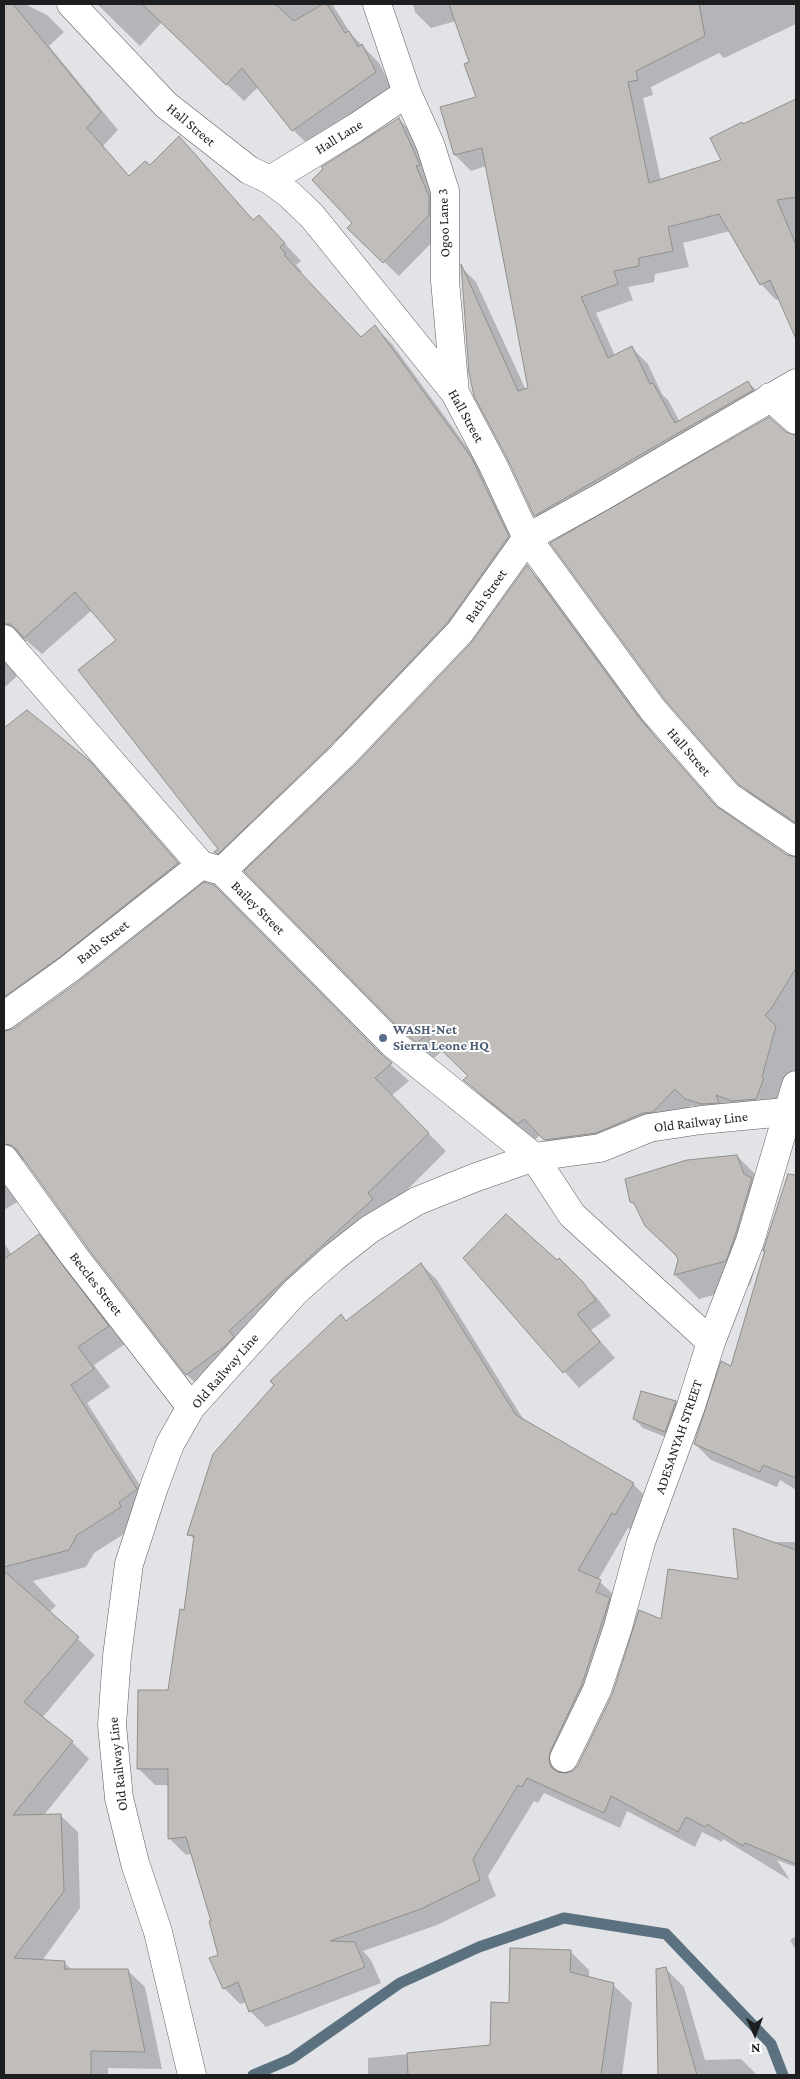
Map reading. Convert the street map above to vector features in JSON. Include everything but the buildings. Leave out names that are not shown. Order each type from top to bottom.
[{"type":"street","name":"Hall Street","points":[[71,4],[166,105],[248,170],[270,180],[290,195],[312,216],[455,393],[493,465],[527,538],[652,710],[728,796],[796,842]]},
{"type":"street","name":"Ogoo Lane 3","points":[[377,4],[407,93],[430,144],[445,191],[445,281],[455,393]]},
{"type":"street","name":"Hall Lane","points":[[270,180],[355,128],[407,93]]},
{"type":"street","name":"Bath Street","points":[[4,1016],[211,868],[342,756],[460,632],[527,538],[603,496],[796,383]]},
{"type":"street","points":[[770,397],[796,420]]},
{"type":"street","name":"Bailey Street","points":[[4,640],[211,868],[392,1043],[534,1157],[572,1215],[711,1342]]},
{"type":"street","points":[[792,1112],[796,1085]]},
{"type":"street","name":"Old Railway Line","points":[[192,2075],[158,1932],[134,1863],[119,1798],[112,1725],[117,1656],[129,1564],[170,1444],[191,1407],[295,1292],[333,1258],[370,1230],[418,1201],[474,1178],[534,1157],[600,1148],[649,1128],[701,1120],[792,1112]]},
{"type":"street","name":"ADESANYAH STREET","points":[[564,1758],[597,1690],[618,1626],[641,1542],[691,1406],[711,1342],[750,1241],[792,1112]]},
{"type":"street","name":"Beccles Street","points":[[4,1159],[80,1264],[191,1407]]},
{"type":"waterway","points":[[253,2075],[291,2059],[400,1983],[479,1947],[564,1918],[666,1934],[771,2044],[783,2075]]},
{"type":"place","name":"WASH-Net Sierra Leone HQ","points":[[383,1038]]}]
